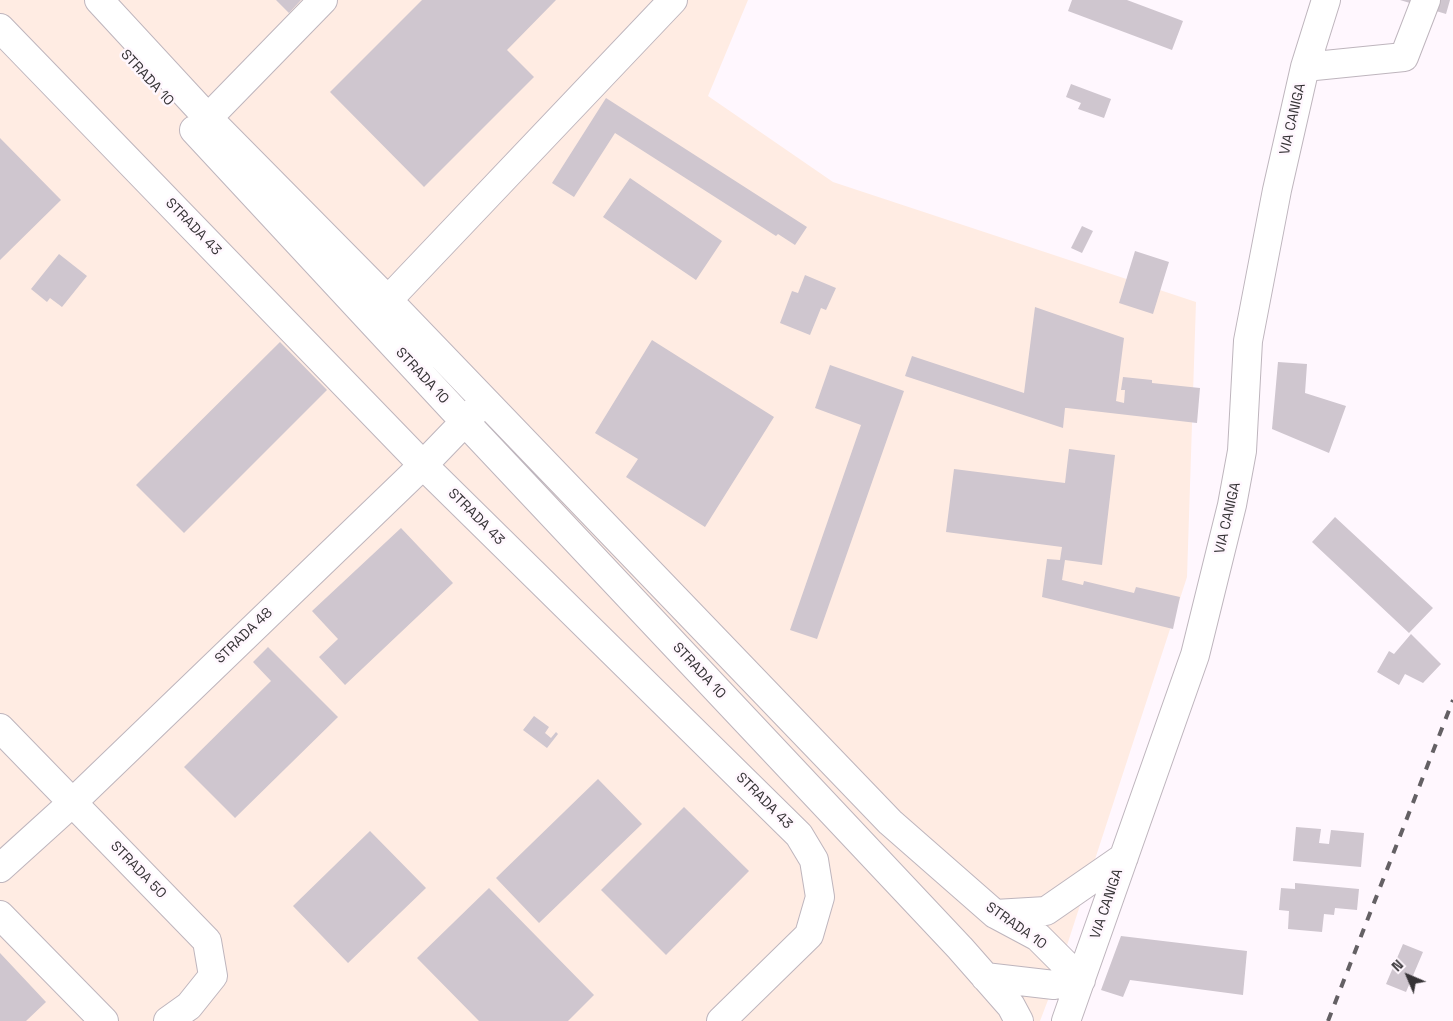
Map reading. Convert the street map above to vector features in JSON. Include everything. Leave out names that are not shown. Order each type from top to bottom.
[{"type":"street","name":"STRADA 10","points":[[79,0],[91,18],[464,422],[906,891],[985,977],[1010,1006],[1019,1021]]},
{"type":"street","name":"STRADA 10","points":[[99,0],[208,118],[486,401],[890,822],[995,914],[1038,937],[1081,980]]},
{"type":"street","points":[[208,118],[323,0]]},
{"type":"street","points":[[388,300],[673,0]]},
{"type":"street","name":"VIA CANIGA","points":[[1066,1021],[1195,655],[1232,505],[1242,451],[1248,341],[1277,190],[1305,67],[1326,0]]},
{"type":"street","points":[[1305,67],[1404,57],[1426,0]]},
{"type":"street","name":"STRADA 43","points":[[0,28],[423,465],[799,835],[814,860],[820,897],[809,935],[721,1021]]},
{"type":"street","name":"STRADA 48","points":[[0,868],[72,802],[423,465],[486,401]]},
{"type":"street","name":"STRADA 50","points":[[0,728],[207,941],[213,976],[189,1006],[168,1021]]},
{"type":"street","points":[[995,914],[1046,911],[1124,857]]},
{"type":"street","points":[[0,915],[104,1021]]},
{"type":"street","points":[[985,977],[1054,985],[1081,980]]},
{"type":"shaded area","points":[[0,0],[748,0],[708,96],[833,182],[1196,302],[1187,577],[1056,979],[1040,1021],[0,1021]]},
{"type":"building","points":[[276,0],[301,0],[289,13]]},
{"type":"building","points":[[422,0],[556,0],[507,50],[534,77],[424,187],[330,92]]},
{"type":"building","points":[[1072,0],[1127,0],[1183,21],[1172,50],[1068,11]]},
{"type":"building","points":[[1400,0],[1450,0],[1446,14]]},
{"type":"building","points":[[1071,84],[1111,99],[1104,118],[1078,109],[1081,103],[1066,97]]},
{"type":"building","points":[[606,98],[807,227],[795,245],[778,234],[776,236],[615,133],[574,197],[552,183]]},
{"type":"building","points":[[0,138],[61,200],[0,260]]},
{"type":"building","points":[[630,178],[722,241],[696,280],[603,217]]},
{"type":"building","points":[[1082,226],[1093,231],[1082,253],[1071,248]]},
{"type":"building","points":[[1135,251],[1169,262],[1153,314],[1119,303]]},
{"type":"building","points":[[59,254],[87,276],[62,307],[50,298],[47,302],[31,289]]},
{"type":"building","points":[[805,275],[836,288],[826,310],[821,308],[810,335],[780,323],[792,291],[798,293]]},
{"type":"building","points":[[1035,307],[1124,338],[1116,401],[1124,403],[1125,390],[1121,390],[1123,377],[1152,380],[1152,383],[1200,388],[1197,423],[1065,408],[1063,428],[905,376],[912,356],[1024,393]]},
{"type":"building","points":[[652,340],[774,417],[705,527],[626,477],[638,459],[595,433]]},
{"type":"building","points":[[280,342],[327,390],[184,533],[136,485]]},
{"type":"building","points":[[1278,362],[1307,364],[1305,393],[1346,406],[1329,453],[1272,429]]},
{"type":"building","points":[[830,365],[904,391],[817,639],[790,630],[861,425],[815,408]]},
{"type":"building","points":[[1069,449],[1115,455],[1102,565],[1065,560],[1062,580],[1083,585],[1084,581],[1134,593],[1136,587],[1180,597],[1173,629],[1042,597],[1047,559],[1060,560],[1062,547],[946,532],[954,469],[1065,483]]},
{"type":"building","points":[[1335,517],[1433,608],[1409,633],[1312,542]]},
{"type":"building","points":[[401,528],[453,583],[345,685],[319,657],[338,639],[312,611]]},
{"type":"building","points":[[1411,634],[1441,664],[1423,683],[1405,674],[1399,685],[1377,672],[1389,651],[1394,654]]},
{"type":"building","points":[[268,647],[338,717],[235,818],[184,767],[271,681],[253,662]]},
{"type":"building","points":[[534,716],[549,727],[545,733],[551,738],[556,732],[558,734],[547,748],[523,730]]},
{"type":"building","points":[[598,779],[642,824],[539,923],[496,878]]},
{"type":"building","points":[[684,807],[749,871],[666,955],[601,890]]},
{"type":"building","points":[[1296,827],[1321,829],[1319,843],[1329,844],[1331,830],[1364,833],[1361,867],[1293,861]]},
{"type":"building","points":[[370,831],[426,888],[348,963],[293,906]]},
{"type":"building","points":[[1295,883],[1359,889],[1357,910],[1335,908],[1334,915],[1324,914],[1322,932],[1288,929],[1289,911],[1279,910],[1281,888],[1295,889]]},
{"type":"building","points":[[489,888],[594,995],[568,1021],[479,1021],[417,958]]},
{"type":"building","points":[[1121,936],[1247,951],[1243,995],[1130,980],[1123,997],[1101,990]]},
{"type":"building","points":[[1403,944],[1423,952],[1406,992],[1386,984]]},
{"type":"building","points":[[0,953],[46,1002],[26,1021],[0,1021]]},
{"type":"railway","points":[[1328,1021],[1453,700]]}]
